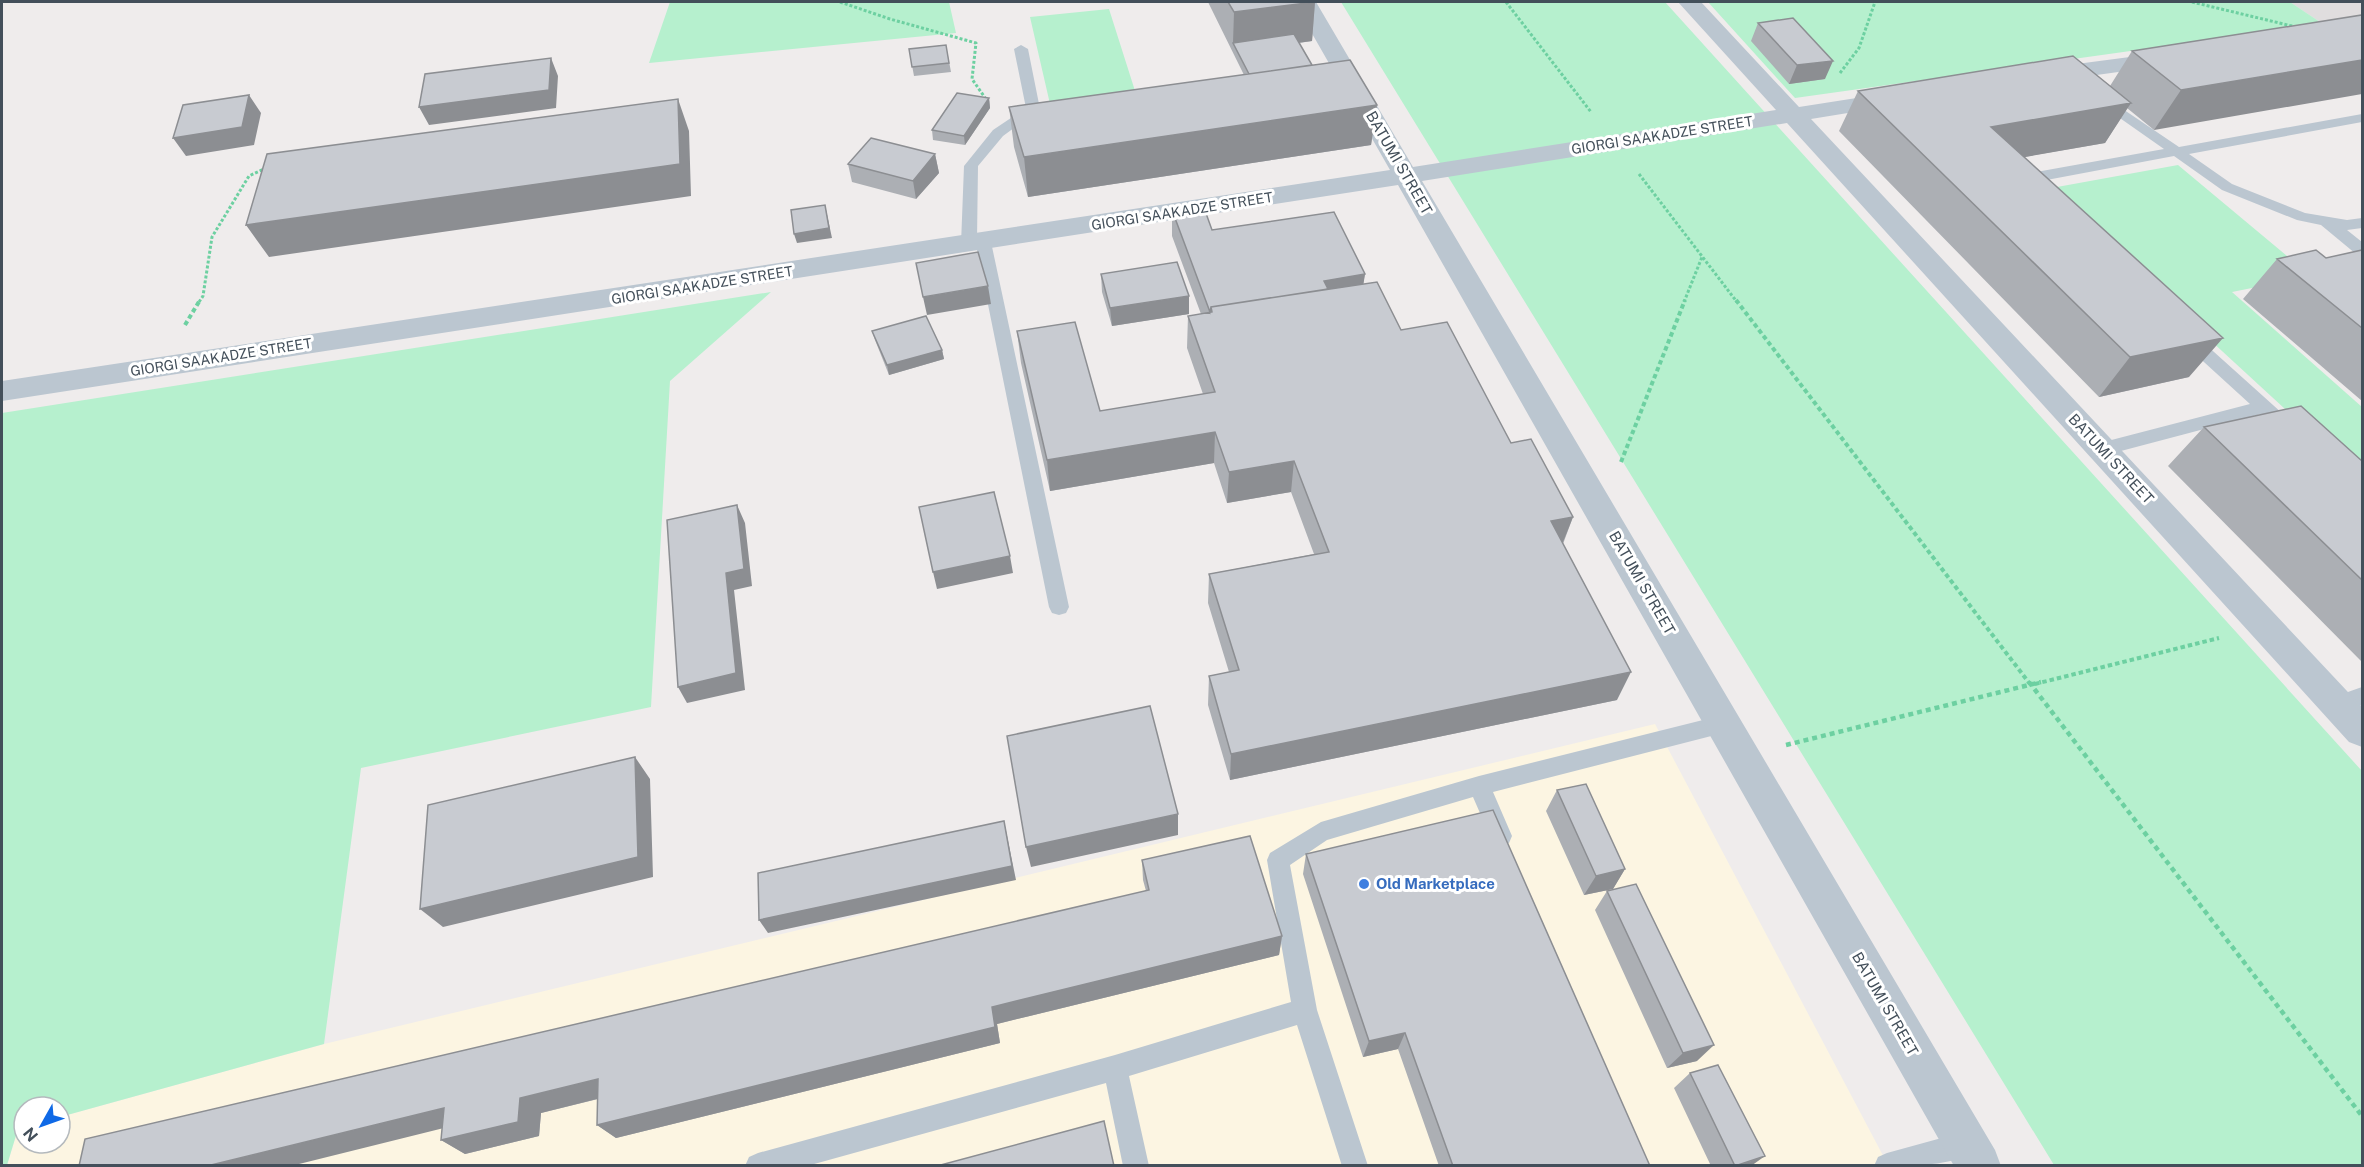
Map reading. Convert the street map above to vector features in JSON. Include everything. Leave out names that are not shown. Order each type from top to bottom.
[{"type":"street","name":"BATUMI STREET","points":[[1305,2],[1973,1155]]},
{"type":"street","name":"BATUMI STREET","points":[[1689,2],[2266,626],[2350,700],[2362,731]]},
{"type":"street","points":[[2019,80],[2080,83],[2194,55]]},
{"type":"street","name":"GIORGI SAAKADZE STREET","points":[[2,391],[976,243],[1917,96]]},
{"type":"lane","points":[[1021,49],[1033,110],[998,133],[971,166],[976,243],[1059,607]]},
{"type":"lane","points":[[2080,83],[2227,187],[2302,217],[2347,225],[2362,223]]},
{"type":"lane","points":[[2036,197],[2018,181],[2362,118]]},
{"type":"lane","points":[[2325,220],[2362,250]]},
{"type":"lane","points":[[2176,326],[2297,437]]},
{"type":"lane","points":[[2102,448],[2264,407]]},
{"type":"lane","points":[[1355,1166],[1305,1010],[1278,860],[1321,832],[1479,786],[1724,724]]},
{"type":"lane","points":[[1479,786],[1512,862]]},
{"type":"lane","points":[[758,1166],[1114,1068],[1305,1010]]},
{"type":"lane","points":[[1114,1068],[1136,1166]]},
{"type":"lane","points":[[1887,1166],[1973,1155]]},
{"type":"path","points":[[840,2],[869,14],[929,28],[976,43],[972,79],[1006,129]]},
{"type":"path","points":[[1506,2],[2362,1116]]},
{"type":"path","points":[[1861,104],[1838,75],[1859,48],[1875,2]]},
{"type":"path","points":[[2192,2],[2302,28]]},
{"type":"path","points":[[157,367],[203,296],[212,237],[249,176],[270,167]]},
{"type":"path","points":[[1601,513],[1702,256]]},
{"type":"path","points":[[1742,756],[2266,626]]},
{"type":"shaded area","points":[[2290,2],[2362,2],[2362,18],[2323,24]]},
{"type":"shaded area","name":"Old Marketplace","points":[[1655,724],[1888,1165],[7,1166],[12,1149],[12,1155],[72,1155],[72,1114],[324,1044]]},
{"type":"green space","points":[[670,2],[949,2],[956,33],[649,63]]},
{"type":"green space","points":[[1341,2],[1665,2],[2362,771],[2362,1165],[2054,1165]]},
{"type":"green space","points":[[1708,2],[2290,2],[2323,24],[1795,98]]},
{"type":"green space","points":[[1109,9],[1136,94],[1050,104],[1030,17]]},
{"type":"green space","points":[[2178,165],[2311,276],[2232,292],[2362,407],[2362,480],[2046,189]]},
{"type":"green space","points":[[771,292],[670,381],[651,707],[361,768],[324,1044],[72,1114],[72,1095],[12,1095],[12,1149],[7,1165],[2,1165],[2,413]]},
{"type":"building","points":[[1228,2],[1315,2],[1234,12]]},
{"type":"building","points":[[2362,15],[2362,60],[2181,90],[2132,51]]},
{"type":"building","points":[[1793,18],[1833,61],[1797,65],[1758,23]]},
{"type":"building","points":[[1294,34],[1312,65],[1249,74],[1233,43]]},
{"type":"building","points":[[946,45],[949,63],[912,67],[909,49]]},
{"type":"building","points":[[2073,56],[2131,103],[1991,127],[2223,338],[2130,357],[1858,91]]},
{"type":"building","points":[[551,58],[549,90],[419,107],[425,74]]},
{"type":"building","points":[[1350,60],[1377,105],[1024,157],[1009,107]]},
{"type":"building","points":[[957,93],[989,98],[964,136],[932,130]]},
{"type":"building","points":[[249,95],[242,127],[173,138],[183,105]]},
{"type":"building","points":[[678,99],[680,164],[246,225],[267,154]]},
{"type":"building","points":[[871,138],[935,154],[913,181],[848,164]]},
{"type":"building","points":[[825,205],[829,228],[794,234],[791,210]]},
{"type":"building","points":[[1203,205],[1212,230],[1334,212],[1365,274],[1324,281],[1328,289],[1211,307],[1210,312],[1172,210]]},
{"type":"building","points":[[2316,250],[2326,258],[2362,250],[2362,328],[2277,259]]},
{"type":"building","points":[[978,252],[988,286],[923,297],[916,263]]},
{"type":"building","points":[[1177,262],[1189,296],[1110,308],[1101,274]]},
{"type":"building","points":[[1377,282],[1401,330],[1447,322],[1511,443],[1531,439],[1573,517],[1551,521],[1631,672],[1231,754],[1209,676],[1239,670],[1209,574],[1329,552],[1294,461],[1229,472],[1215,432],[1047,460],[1017,331],[1075,322],[1100,411],[1215,392],[1188,316],[1212,312],[1211,307]]},
{"type":"building","points":[[926,316],[942,350],[887,365],[872,331]]},
{"type":"building","points":[[2301,406],[2362,461],[2362,580],[2204,427]]},
{"type":"building","points":[[994,492],[1010,556],[933,572],[919,507]]},
{"type":"building","points":[[737,505],[744,569],[726,573],[736,673],[678,687],[667,520]]},
{"type":"building","points":[[1150,706],[1178,814],[1026,847],[1007,736]]},
{"type":"building","points":[[635,757],[638,857],[420,909],[428,805]]},
{"type":"building","points":[[1586,784],[1625,869],[1596,876],[1557,790]]},
{"type":"building","points":[[1493,810],[1650,1166],[1453,1166],[1405,1033],[1369,1041],[1306,854]]},
{"type":"building","points":[[1004,821],[1012,866],[759,920],[758,873]]},
{"type":"building","points":[[1250,836],[1282,936],[992,1007],[995,1027],[597,1125],[598,1079],[520,1098],[518,1122],[441,1140],[444,1108],[207,1166],[79,1166],[85,1139],[1149,890],[1142,860]]},
{"type":"building","points":[[1636,884],[1714,1045],[1683,1053],[1607,891]]},
{"type":"building","points":[[1718,1065],[1765,1156],[1735,1166],[1690,1073]]},
{"type":"building","points":[[1104,1121],[1114,1166],[937,1166]]},
{"type":"place","name":"Old Marketplace","points":[[1364,884]]}]
